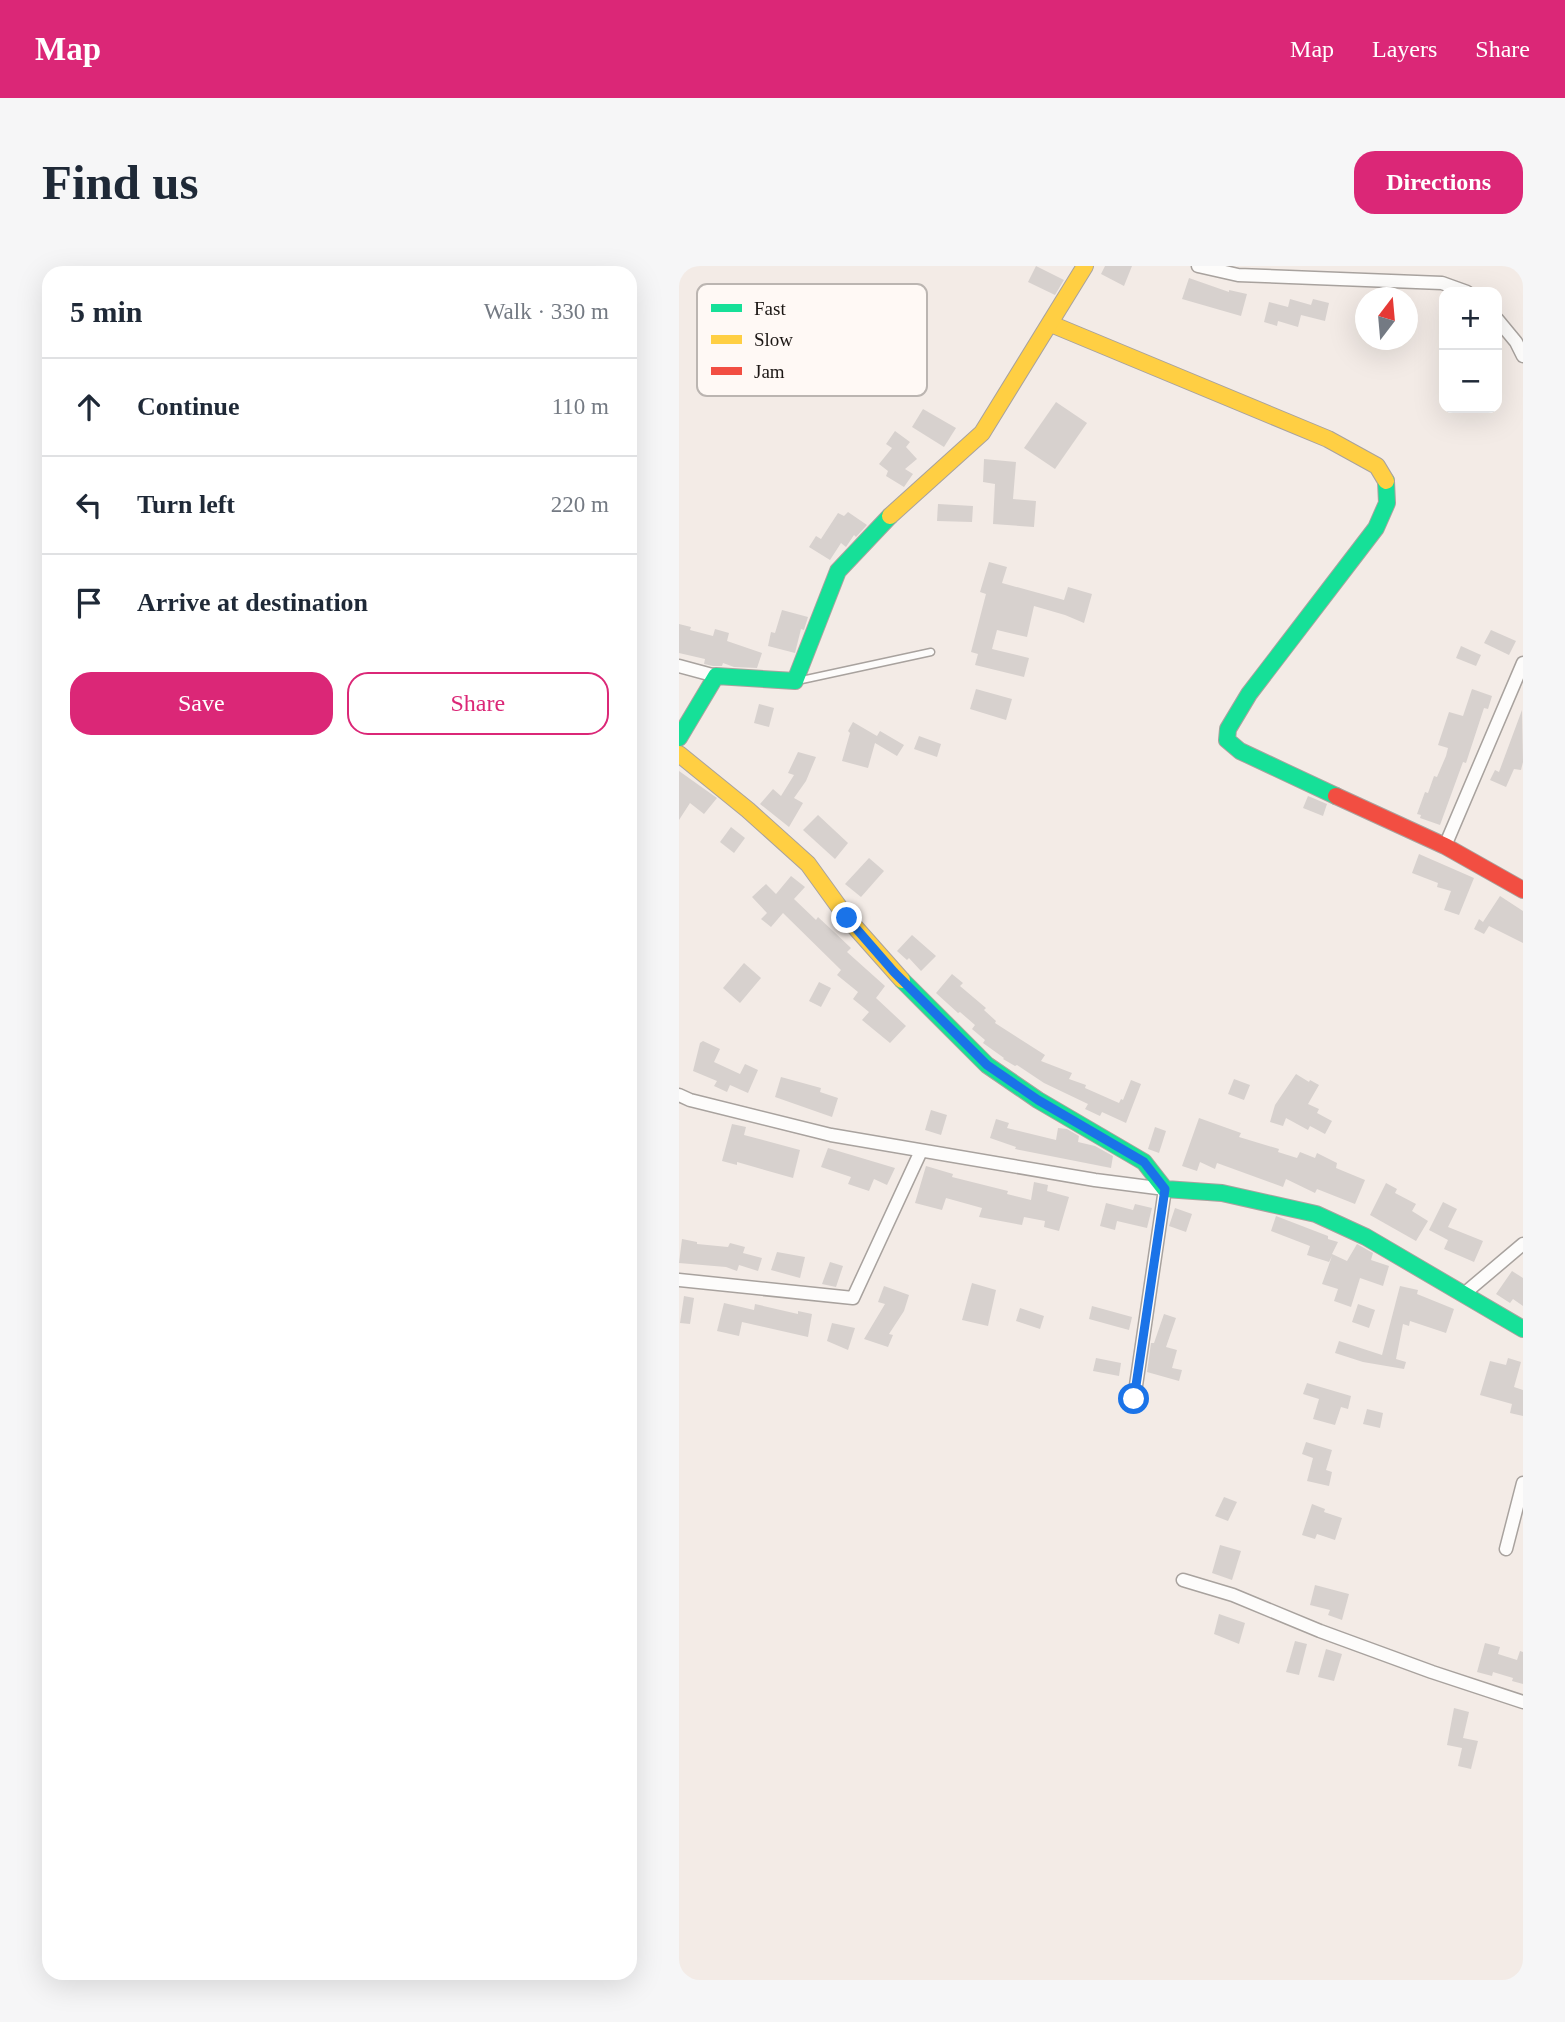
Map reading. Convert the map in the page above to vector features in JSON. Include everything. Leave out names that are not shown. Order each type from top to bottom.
[{"type":"street","points":[[679,666],[716,676],[795,681],[838,571],[900,506],[982,433],[1085,266]]},
{"type":"street","points":[[1198,266],[1238,275],[1442,283],[1453,287]]},
{"type":"street","points":[[1051,324],[1328,439],[1377,466],[1386,481],[1387,503],[1376,528],[1249,694],[1228,729],[1227,740],[1240,751],[1445,846],[1523,890]]},
{"type":"street","points":[[1502,324],[1523,356]]},
{"type":"street","points":[[1445,846],[1523,663]]},
{"type":"street","points":[[679,738],[716,676]]},
{"type":"street","points":[[679,754],[748,810],[808,864],[847,918],[894,972],[987,1065],[1038,1100],[1144,1162],[1165,1189],[1134,1399]]},
{"type":"street","points":[[679,1095],[831,1135],[1095,1181],[1222,1193],[1316,1214],[1366,1237],[1523,1329]]},
{"type":"street","points":[[679,1280],[853,1298],[921,1150]]},
{"type":"street","points":[[1465,1293],[1523,1244]]},
{"type":"street","points":[[1506,1549],[1523,1483]]},
{"type":"street","points":[[1182,1580],[1233,1595],[1382,1654],[1523,1702]]},
{"type":"lane","points":[[795,681],[931,652]]},
{"type":"building","points":[[1036,266],[1064,280],[1055,295],[1028,282]]},
{"type":"building","points":[[1105,266],[1132,266],[1124,286],[1101,274]]},
{"type":"building","points":[[1189,278],[1229,292],[1247,294],[1241,316],[1182,299]]},
{"type":"building","points":[[1290,299],[1311,305],[1313,299],[1329,303],[1325,321],[1301,315],[1298,327],[1278,321],[1277,326],[1264,322],[1269,302],[1288,307]]},
{"type":"building","points":[[1056,402],[1087,423],[1055,469],[1024,448]]},
{"type":"building","points":[[923,409],[956,428],[944,447],[912,427]]},
{"type":"building","points":[[895,431],[910,442],[906,447],[917,459],[905,469],[913,474],[904,487],[886,476],[888,471],[879,464],[892,448],[886,444]]},
{"type":"building","points":[[984,459],[1016,462],[1013,499],[1036,501],[1034,527],[993,524],[995,484],[983,482]]},
{"type":"building","points":[[938,504],[973,506],[972,522],[937,521]]},
{"type":"building","points":[[848,512],[867,525],[856,537],[854,535],[846,547],[841,543],[830,560],[809,547],[816,536],[821,539],[838,513],[844,516]]},
{"type":"building","points":[[989,562],[1007,567],[1002,583],[1064,600],[1068,587],[1092,594],[1084,623],[1034,606],[1027,637],[997,630],[992,649],[1029,658],[1024,677],[975,665],[978,654],[971,652],[986,594],[980,592]]},
{"type":"building","points":[[782,610],[808,617],[804,630],[801,629],[795,653],[768,646],[771,632],[775,633]]},
{"type":"building","points":[[679,624],[713,636],[715,629],[729,633],[727,641],[762,653],[757,668],[734,667],[723,663],[722,666],[713,666],[704,664],[705,659],[679,653]]},
{"type":"building","points":[[1491,630],[1516,641],[1509,655],[1484,643]]},
{"type":"building","points":[[1461,646],[1481,655],[1476,666],[1456,658]]},
{"type":"building","points":[[976,689],[1012,699],[1006,720],[970,709]]},
{"type":"building","points":[[1472,689],[1492,696],[1488,709],[1484,708],[1466,763],[1463,762],[1440,825],[1420,818],[1421,815],[1417,814],[1425,792],[1428,793],[1446,756],[1448,748],[1438,745],[1449,712],[1463,716]]},
{"type":"building","points":[[759,704],[774,708],[769,727],[754,723]]},
{"type":"building","points":[[1522,710],[1523,762],[1521,770],[1514,769],[1506,787],[1490,780],[1495,770],[1499,772]]},
{"type":"building","points":[[853,722],[877,736],[880,731],[904,745],[897,756],[875,743],[868,768],[842,761],[850,733],[848,731]]},
{"type":"building","points":[[919,736],[941,744],[937,757],[914,749]]},
{"type":"building","points":[[798,752],[816,757],[806,781],[794,798],[803,803],[789,827],[760,804],[773,789],[781,796],[794,775],[788,773]]},
{"type":"building","points":[[679,771],[717,798],[704,814],[690,803],[679,820]]},
{"type":"building","points":[[1308,796],[1327,804],[1323,816],[1303,808]]},
{"type":"building","points":[[818,815],[848,843],[835,859],[803,830]]},
{"type":"building","points":[[731,827],[745,838],[734,853],[720,842]]},
{"type":"building","points":[[1419,854],[1474,878],[1459,915],[1444,910],[1451,891],[1437,887],[1438,883],[1412,873]]},
{"type":"building","points":[[869,858],[884,871],[861,897],[845,884]]},
{"type":"building","points":[[791,876],[805,887],[794,899],[851,948],[847,952],[885,986],[876,998],[906,1026],[890,1043],[862,1020],[869,1012],[853,999],[858,992],[837,975],[841,970],[783,913],[771,927],[761,919],[767,913],[752,897],[766,884],[776,894]]},
{"type":"building","points":[[1500,896],[1523,911],[1523,943],[1489,926],[1484,934],[1474,929],[1479,919],[1483,922]]},
{"type":"building","points":[[912,935],[936,956],[921,971],[909,958],[907,960],[897,951]]},
{"type":"building","points":[[744,963],[761,978],[740,1003],[723,988]]},
{"type":"building","points":[[952,974],[963,983],[960,986],[986,1008],[984,1010],[995,1023],[1045,1055],[1041,1061],[1072,1073],[1069,1079],[1119,1103],[1123,1100],[1131,1080],[1141,1084],[1126,1123],[1102,1112],[1100,1116],[1085,1109],[1088,1104],[1044,1083],[1003,1059],[983,1043],[985,1040],[972,1029],[975,1025],[936,993]]},
{"type":"building","points":[[819,982],[831,988],[821,1007],[809,1001]]},
{"type":"building","points":[[703,1041],[720,1049],[714,1062],[740,1074],[745,1064],[758,1070],[748,1093],[730,1085],[727,1092],[714,1086],[717,1081],[693,1071],[700,1043]]},
{"type":"building","points":[[1296,1074],[1319,1085],[1308,1104],[1319,1109],[1317,1113],[1332,1121],[1325,1134],[1310,1126],[1308,1130],[1286,1118],[1283,1126],[1270,1122],[1275,1105]]},
{"type":"building","points":[[781,1077],[821,1088],[820,1092],[838,1098],[832,1117],[775,1097]]},
{"type":"building","points":[[1234,1079],[1250,1085],[1244,1100],[1228,1094]]},
{"type":"building","points":[[931,1110],[947,1115],[941,1135],[925,1130]]},
{"type":"building","points":[[1199,1118],[1241,1133],[1239,1137],[1279,1149],[1278,1152],[1297,1158],[1300,1152],[1315,1158],[1317,1153],[1337,1163],[1336,1168],[1365,1180],[1355,1204],[1317,1189],[1315,1193],[1286,1179],[1283,1187],[1217,1163],[1215,1169],[1200,1162],[1197,1171],[1182,1166]]},
{"type":"building","points":[[996,1119],[1009,1123],[1007,1128],[1056,1140],[1058,1128],[1067,1129],[1079,1136],[1078,1142],[1095,1146],[1113,1156],[1111,1168],[1015,1149],[1016,1147],[990,1138]]},
{"type":"building","points":[[732,1124],[746,1127],[744,1135],[800,1150],[793,1178],[737,1162],[737,1165],[722,1161]]},
{"type":"building","points":[[1155,1127],[1166,1131],[1159,1153],[1148,1149]]},
{"type":"building","points":[[828,1148],[895,1168],[887,1185],[874,1179],[869,1191],[848,1184],[851,1177],[821,1167]]},
{"type":"building","points":[[926,1166],[953,1174],[952,1177],[1008,1191],[1007,1194],[1031,1200],[1034,1182],[1048,1185],[1047,1191],[1069,1197],[1059,1231],[1044,1227],[1045,1221],[1024,1217],[1022,1225],[979,1217],[982,1208],[946,1198],[942,1210],[915,1203]]},
{"type":"building","points":[[1386,1183],[1397,1189],[1395,1193],[1416,1204],[1412,1211],[1428,1221],[1416,1241],[1370,1215]]},
{"type":"building","points":[[1443,1202],[1457,1209],[1448,1227],[1483,1241],[1474,1262],[1444,1249],[1448,1240],[1429,1230]]},
{"type":"building","points":[[1106,1203],[1133,1210],[1135,1204],[1152,1208],[1147,1228],[1117,1221],[1115,1230],[1100,1226]]},
{"type":"building","points":[[1175,1208],[1192,1214],[1186,1232],[1169,1226]]},
{"type":"building","points":[[1276,1216],[1338,1242],[1332,1254],[1347,1261],[1357,1244],[1373,1253],[1371,1260],[1389,1266],[1383,1286],[1360,1278],[1351,1307],[1334,1301],[1338,1289],[1322,1284],[1332,1256],[1329,1262],[1307,1255],[1310,1246],[1271,1231]]},
{"type":"building","points":[[682,1239],[697,1244],[728,1247],[730,1243],[745,1247],[743,1253],[762,1258],[758,1271],[739,1265],[737,1271],[726,1267],[679,1263]]},
{"type":"building","points":[[777,1252],[805,1257],[800,1278],[771,1270]]},
{"type":"building","points":[[830,1262],[843,1266],[836,1287],[822,1284]]},
{"type":"building","points":[[1512,1271],[1523,1278],[1523,1306],[1513,1299],[1510,1303],[1496,1294]]},
{"type":"building","points":[[972,1283],[996,1290],[988,1326],[962,1320]]},
{"type":"building","points":[[884,1286],[909,1295],[904,1311],[889,1334],[893,1335],[888,1347],[864,1339],[885,1304],[878,1302]]},
{"type":"building","points":[[1400,1286],[1418,1290],[1417,1294],[1454,1309],[1446,1333],[1410,1321],[1409,1326],[1403,1324],[1396,1359],[1406,1362],[1404,1369],[1363,1362],[1335,1353],[1339,1341],[1382,1355]]},
{"type":"building","points":[[684,1296],[694,1298],[690,1324],[680,1323]]},
{"type":"building","points":[[724,1303],[754,1310],[755,1304],[798,1314],[798,1311],[812,1314],[808,1337],[742,1322],[739,1336],[717,1331]]},
{"type":"building","points":[[1358,1304],[1375,1310],[1369,1328],[1352,1322]]},
{"type":"building","points":[[1092,1306],[1132,1317],[1129,1330],[1089,1319]]},
{"type":"building","points":[[1020,1308],[1044,1316],[1040,1329],[1016,1321]]},
{"type":"building","points":[[1164,1314],[1176,1318],[1166,1347],[1177,1350],[1172,1368],[1182,1370],[1179,1381],[1147,1372],[1151,1343],[1154,1343]]},
{"type":"building","points":[[832,1323],[855,1328],[848,1350],[827,1341]]},
{"type":"building","points":[[1096,1358],[1121,1363],[1119,1376],[1093,1371]]},
{"type":"building","points":[[1508,1358],[1521,1362],[1514,1387],[1523,1390],[1523,1416],[1510,1413],[1512,1404],[1480,1395],[1490,1361],[1506,1365]]},
{"type":"building","points":[[1307,1383],[1351,1396],[1348,1409],[1341,1407],[1335,1425],[1313,1419],[1319,1399],[1303,1394]]},
{"type":"building","points":[[1367,1409],[1383,1413],[1380,1428],[1363,1424]]},
{"type":"building","points":[[1306,1442],[1332,1450],[1326,1470],[1332,1472],[1329,1486],[1307,1481],[1313,1458],[1302,1454]]},
{"type":"building","points":[[1224,1497],[1237,1502],[1228,1521],[1215,1516]]},
{"type":"building","points":[[1312,1504],[1325,1509],[1324,1512],[1342,1518],[1335,1540],[1317,1534],[1315,1539],[1302,1535]]},
{"type":"building","points":[[1220,1545],[1241,1551],[1232,1580],[1212,1573]]},
{"type":"building","points":[[1315,1585],[1349,1594],[1342,1620],[1328,1615],[1330,1610],[1310,1605]]},
{"type":"building","points":[[1219,1614],[1245,1623],[1239,1644],[1214,1634]]},
{"type":"building","points":[[1295,1641],[1307,1644],[1299,1675],[1286,1672]]},
{"type":"building","points":[[1485,1643],[1500,1647],[1498,1654],[1517,1660],[1520,1651],[1523,1652],[1523,1684],[1493,1672],[1492,1676],[1477,1672]]},
{"type":"building","points":[[1326,1649],[1342,1654],[1334,1681],[1318,1677]]},
{"type":"building","points":[[1454,1708],[1469,1712],[1463,1738],[1478,1741],[1471,1769],[1458,1766],[1462,1748],[1447,1745]]},
{"type":"traffic: fast","points":[[1336,796],[1240,751],[1227,740],[1228,729],[1249,694],[1376,528],[1387,503],[1386,481]]},
{"type":"traffic: fast","points":[[679,738],[716,676],[795,681],[838,571],[890,516]]},
{"type":"traffic: fast","points":[[902,980],[987,1065],[1038,1100],[1144,1162],[1165,1189],[1222,1193],[1316,1214],[1366,1237],[1523,1329]]},
{"type":"traffic: slow","points":[[890,516],[982,433],[1085,266]]},
{"type":"traffic: slow","points":[[1051,324],[1328,439],[1377,466],[1386,481]]},
{"type":"traffic: slow","points":[[679,754],[748,810],[808,864],[847,918],[902,980]]},
{"type":"traffic: jam","points":[[1336,796],[1445,846],[1523,890]]},
{"type":"route","points":[[847,918],[894,972],[987,1065],[1038,1100],[1144,1162],[1165,1189],[1150,1306],[1134,1399]]}]
